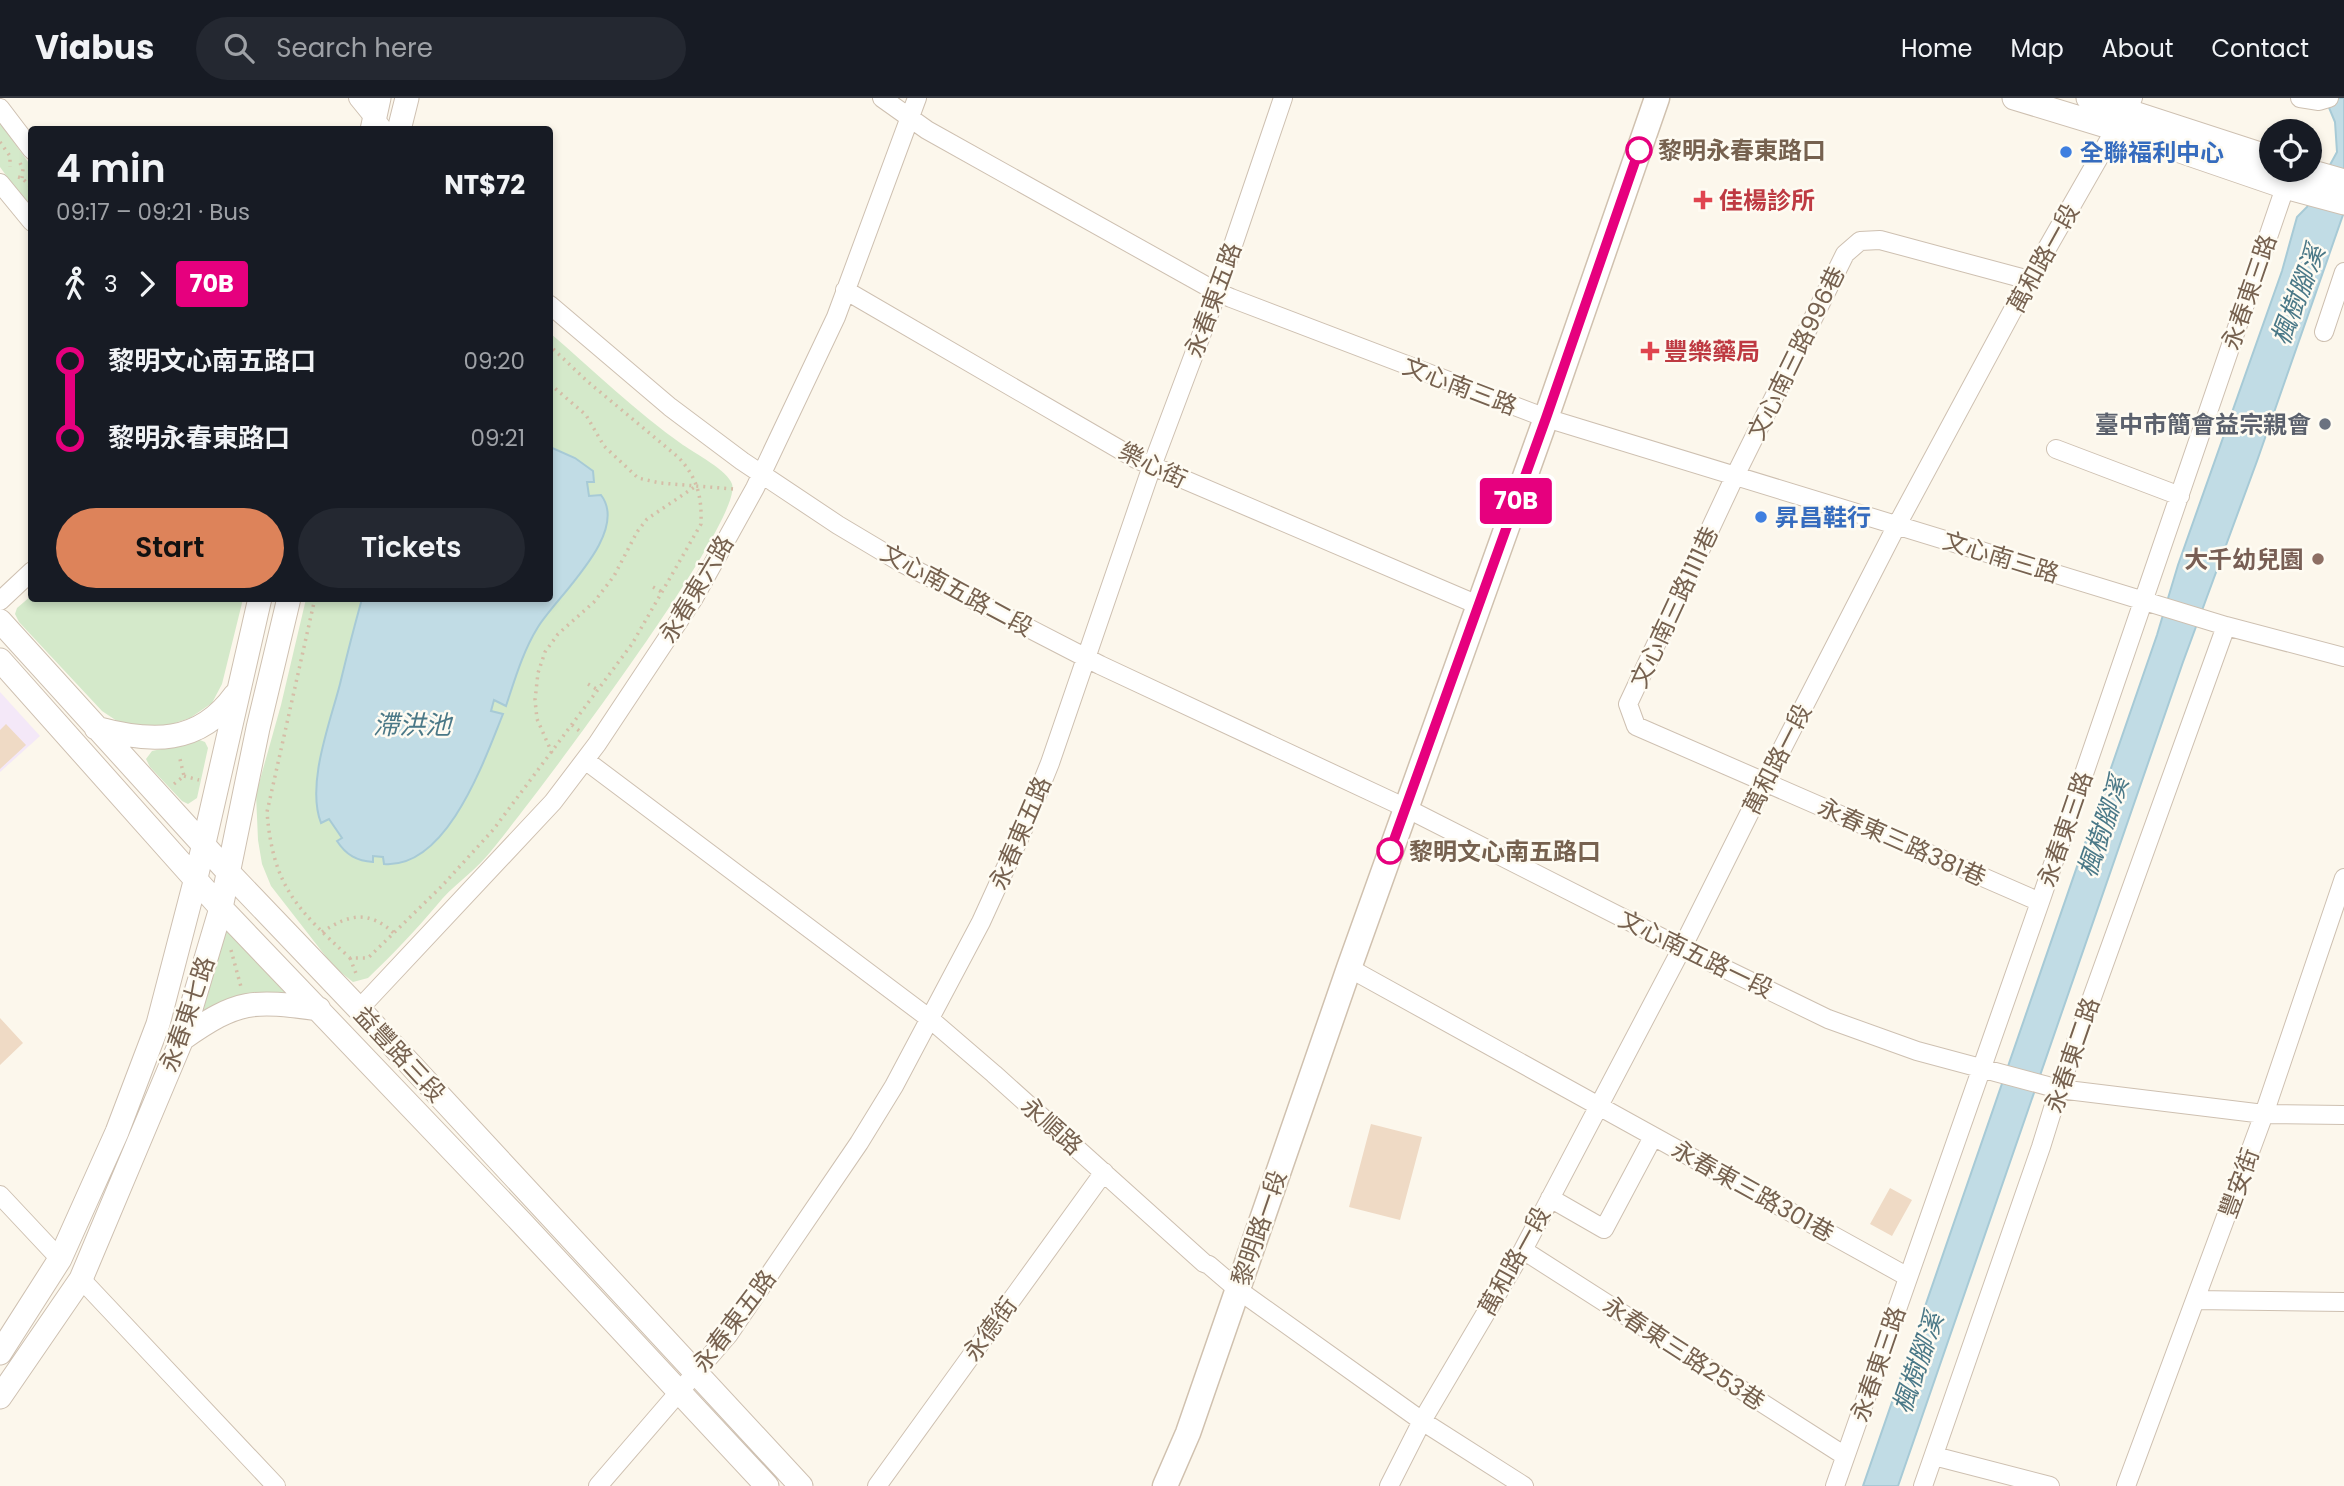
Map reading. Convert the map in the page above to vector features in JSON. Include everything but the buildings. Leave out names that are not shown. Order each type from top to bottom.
[{"type":"main road","name":"黎明路一段","points":[[1165,1486],[1188,1433],[1349,968],[1546,418],[1657,98]]},
{"type":"street","points":[[358,98],[377,119]]},
{"type":"street","points":[[400,126],[407,98]]},
{"type":"street","name":"文心南三路","points":[[881,98],[909,119],[1217,292],[1546,418],[2225,626]]},
{"type":"street","name":"永春東六路","points":[[359,1009],[553,802],[585,760],[694,598],[762,474],[836,317],[917,98]]},
{"type":"street","name":"永春東五路","points":[[598,1486],[729,1334],[859,1143],[930,1019],[981,922],[1055,752],[1152,467],[1217,292],[1283,98]]},
{"type":"street","points":[[2014,98],[2125,112],[2259,154]]},
{"type":"street","points":[[2088,98],[2259,163]]},
{"type":"street","points":[[2300,98],[2324,100]]},
{"type":"street","points":[[0,108],[28,145]]},
{"type":"street","name":"萬和路一段","points":[[1389,1486],[1422,1421],[1523,1250],[1682,948],[1897,525],[2029,280],[2125,112]]},
{"type":"street","points":[[2322,180],[2344,181]]},
{"type":"street","name":"永春東三路","points":[[1835,1486],[1909,1276],[1989,1069],[2040,902],[2152,603],[2180,496],[2298,182]]},
{"type":"street","points":[[2306,182],[2344,202]]},
{"type":"street","points":[[0,183],[28,217]]},
{"type":"street","name":"文心南三路996巷","points":[[1735,476],[1845,254],[1860,242],[1880,240],[2029,280]]},
{"type":"street","points":[[2324,332],[2344,272]]},
{"type":"street","name":"樂心街","points":[[845,290],[1152,467],[1478,605]]},
{"type":"street","name":"文心南五路二段","points":[[553,308],[670,407],[762,474],[838,525],[900,562],[1087,658],[1406,808]]},
{"type":"street","points":[[2056,449],[2180,496]]},
{"type":"street","name":"文心南三路1111巷","points":[[1735,476],[1628,704],[1636,726],[1765,782]]},
{"type":"street","points":[[0,601],[28,575]]},
{"type":"street","name":"永春東七路","points":[[0,1353],[60,1259],[117,1132],[158,1024],[196,878],[259,602]]},
{"type":"street","name":"永春東七路","points":[[0,1397],[81,1279],[182,1039],[221,908],[256,738],[288,602]]},
{"type":"street","name":"益豐路三段","points":[[0,621],[229,873],[359,1009],[801,1486]]},
{"type":"street","points":[[2225,626],[2344,657]]},
{"type":"street","name":"永春東二路","points":[[1923,1486],[2041,1147],[2054,1088],[2225,626]]},
{"type":"street","name":"益豐路三段","points":[[0,660],[221,908],[521,1222],[767,1486]]},
{"type":"street","points":[[96,729],[148,739],[173,737],[189,732],[223,712],[239,689]]},
{"type":"street","name":"永順路","points":[[585,760],[930,1019],[1237,1289],[1422,1421],[1524,1486]]},
{"type":"street","name":"永春東三路381巷","points":[[1765,782],[2040,902]]},
{"type":"street","name":"文心南五路一段","points":[[1406,808],[1682,948],[1828,1018],[1917,1051],[2054,1088]]},
{"type":"street","name":"豐安街","points":[[2126,1486],[2264,1114],[2343,885]]},
{"type":"street","points":[[1349,968],[1597,1106]]},
{"type":"street","points":[[182,1039],[212,1018],[242,1006],[263,1003],[319,1009]]},
{"type":"street","points":[[2054,1088],[2264,1114],[2344,1115]]},
{"type":"street","name":"永春東三路301巷","points":[[1597,1106],[1909,1276]]},
{"type":"street","points":[[1550,1198],[1604,1229],[1653,1137]]},
{"type":"street","name":"永德街","points":[[877,1486],[1104,1172]]},
{"type":"street","points":[[0,1195],[60,1259]]},
{"type":"street","name":"永春東三路253巷","points":[[1523,1250],[1845,1456]]},
{"type":"street","points":[[81,1279],[276,1486]]},
{"type":"street","points":[[2195,1300],[2344,1301]]},
{"type":"street","points":[[1934,1456],[2050,1486]]},
{"type":"path","points":[[0,142],[10,156],[20,163],[23,169],[22,178]]},
{"type":"path","points":[[10,156],[11,173],[28,184]]},
{"type":"path","points":[[350,958],[368,958],[441,887],[493,830],[632,644],[701,524],[702,506],[690,470],[553,349]]},
{"type":"path","points":[[553,387],[586,415],[604,446],[638,478],[660,483],[733,489]]},
{"type":"path","points":[[552,753],[537,719],[535,700],[538,673],[545,652],[558,634],[594,602],[614,576],[637,532],[648,519],[697,485]]},
{"type":"path","points":[[653,587],[662,592]]},
{"type":"path","points":[[314,602],[267,812],[273,854],[282,879],[300,910],[350,958],[360,981]]},
{"type":"path","points":[[588,684],[598,690]]},
{"type":"path","points":[[572,725],[582,733]]},
{"type":"path","points":[[176,746],[184,776]]},
{"type":"path","points":[[184,776],[202,781]]},
{"type":"path","points":[[169,787],[184,776]]},
{"type":"path","points":[[322,932],[337,922],[359,917],[377,920],[394,933]]},
{"type":"path","points":[[230,948],[243,996]]},
{"type":"shaded area","points":[[0,692],[40,736],[0,772]]},
{"type":"green space","points":[[0,123],[28,162],[28,206],[0,167]]},
{"type":"green space","points":[[553,336],[648,419],[710,463],[732,484],[727,509],[704,552],[583,730],[486,857],[448,892],[368,978],[353,982],[334,967],[271,886],[262,864],[256,794],[305,602],[553,602]]},
{"type":"green space","points":[[28,599],[28,602],[242,602],[222,684],[212,703],[190,718],[163,727],[123,725],[102,711],[19,622],[15,614],[17,608]]},
{"type":"green space","points":[[197,739],[205,742],[208,748],[197,798],[188,804],[150,767],[146,759],[152,751]]},
{"type":"green space","points":[[225,924],[289,994],[201,1015]]},
{"type":"water","name":"楓樹腳溪","points":[[2325,98],[2344,98],[2344,212],[2183,662],[1898,1486],[1863,1486],[2157,635],[2178,565],[2282,271],[2297,217],[2307,207],[2337,152],[2335,122]]},
{"type":"water","name":"滯洪池","points":[[553,448],[575,458],[593,471],[594,482],[587,482],[589,496],[601,495],[607,510],[606,527],[599,545],[588,564],[538,627],[520,665],[506,706],[494,700],[491,711],[503,714],[474,783],[444,831],[426,849],[406,861],[384,864],[383,857],[373,856],[373,862],[348,854],[337,841],[342,838],[329,819],[321,823],[316,790],[321,754],[361,602],[553,602]]},
{"type":"bus line","name":"70B","points":[[1390,851],[1639,150]]},
{"type":"place","name":"黎明永春東路口","points":[[1639,150]]},
{"type":"place","name":"全聯福利中心","points":[[2066,152]]},
{"type":"place","name":"佳楊診所","points":[[1703,200]]},
{"type":"place","name":"豐樂藥局","points":[[1650,351]]},
{"type":"place","name":"臺中市簡會益宗親會","points":[[2325,424]]},
{"type":"place","name":"昇昌鞋行","points":[[1761,517]]},
{"type":"place","name":"大千幼兒園","points":[[2318,559]]},
{"type":"place","name":"黎明文心南五路口","points":[[1390,851]]}]
